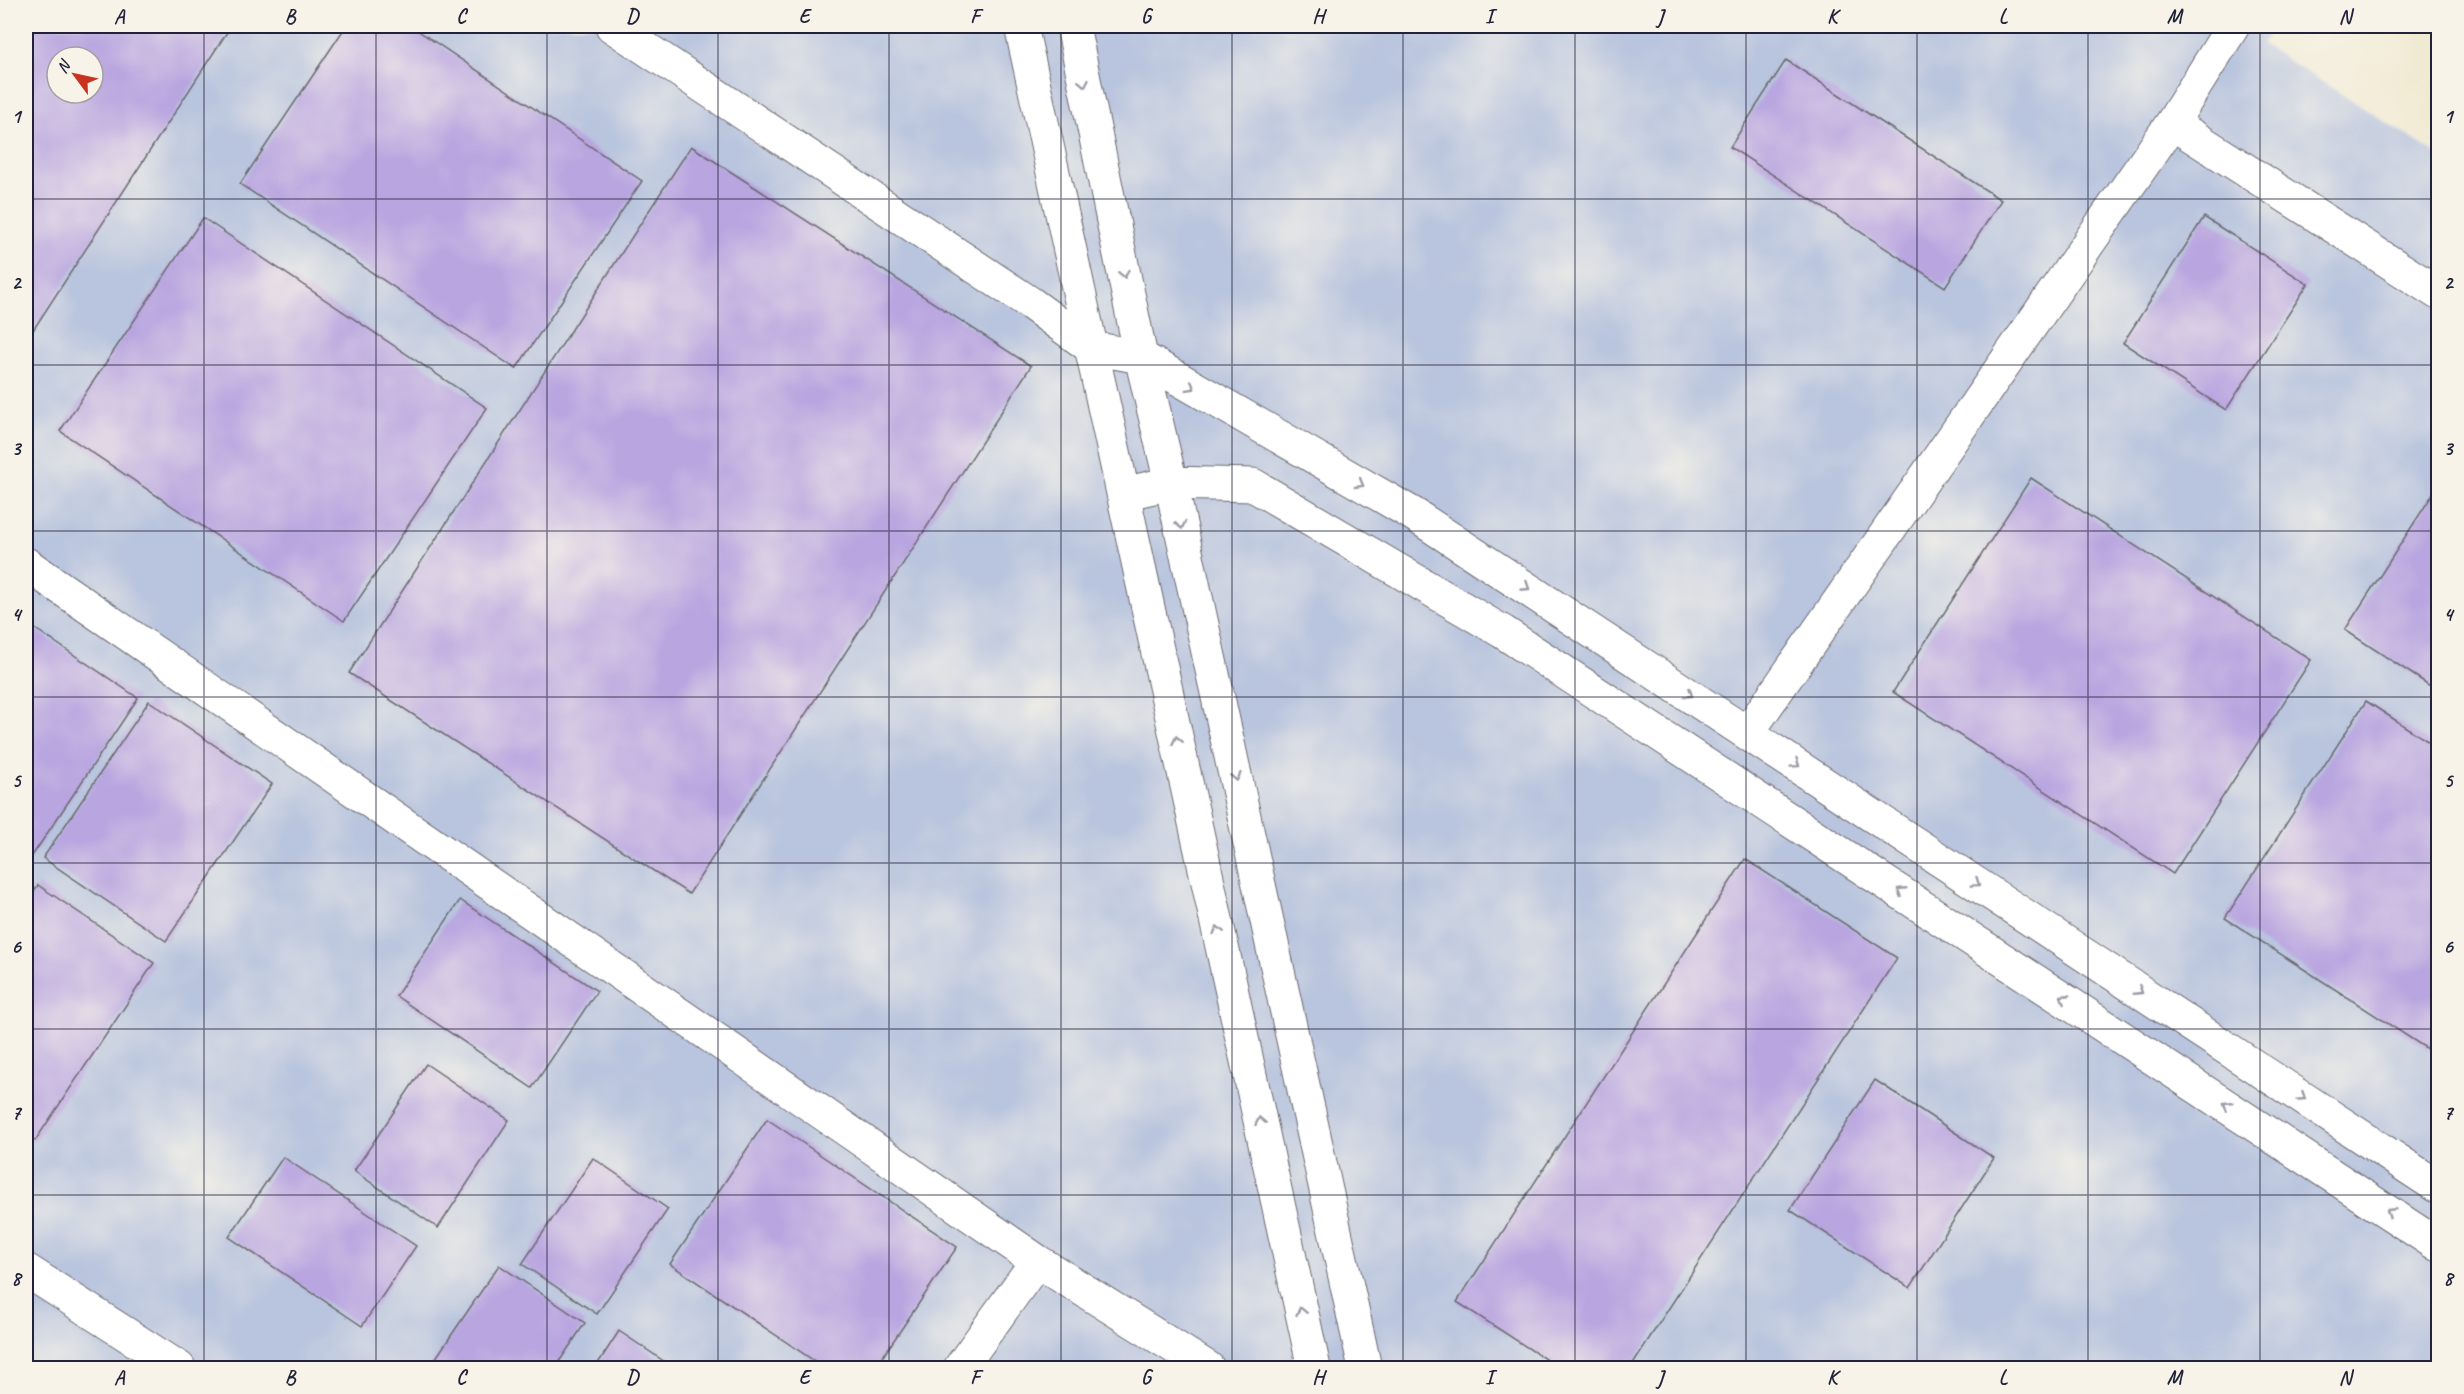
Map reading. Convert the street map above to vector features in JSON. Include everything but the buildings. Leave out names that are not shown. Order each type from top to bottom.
[{"type":"street","points":[[612,26],[1010,290],[1092,348],[1141,357],[1413,514],[2439,1187]]},
{"type":"street","points":[[1021,26],[1314,1368]]},
{"type":"street","points":[[1073,26],[1141,357],[1171,483],[1365,1368]]},
{"type":"street","points":[[1748,732],[2172,123],[2233,26]]},
{"type":"street","points":[[2172,123],[2439,293]]},
{"type":"street","points":[[1123,494],[1171,483],[1253,485],[1503,632],[2439,1245]]},
{"type":"street","points":[[26,564],[1037,1261],[1208,1368]]},
{"type":"street","points":[[960,1368],[1037,1261]]},
{"type":"street","points":[[26,1270],[179,1368]]},
{"type":"shaded area","points":[[26,26],[2273,26],[2262,44],[2438,155],[2438,1368],[26,1368]]}]
